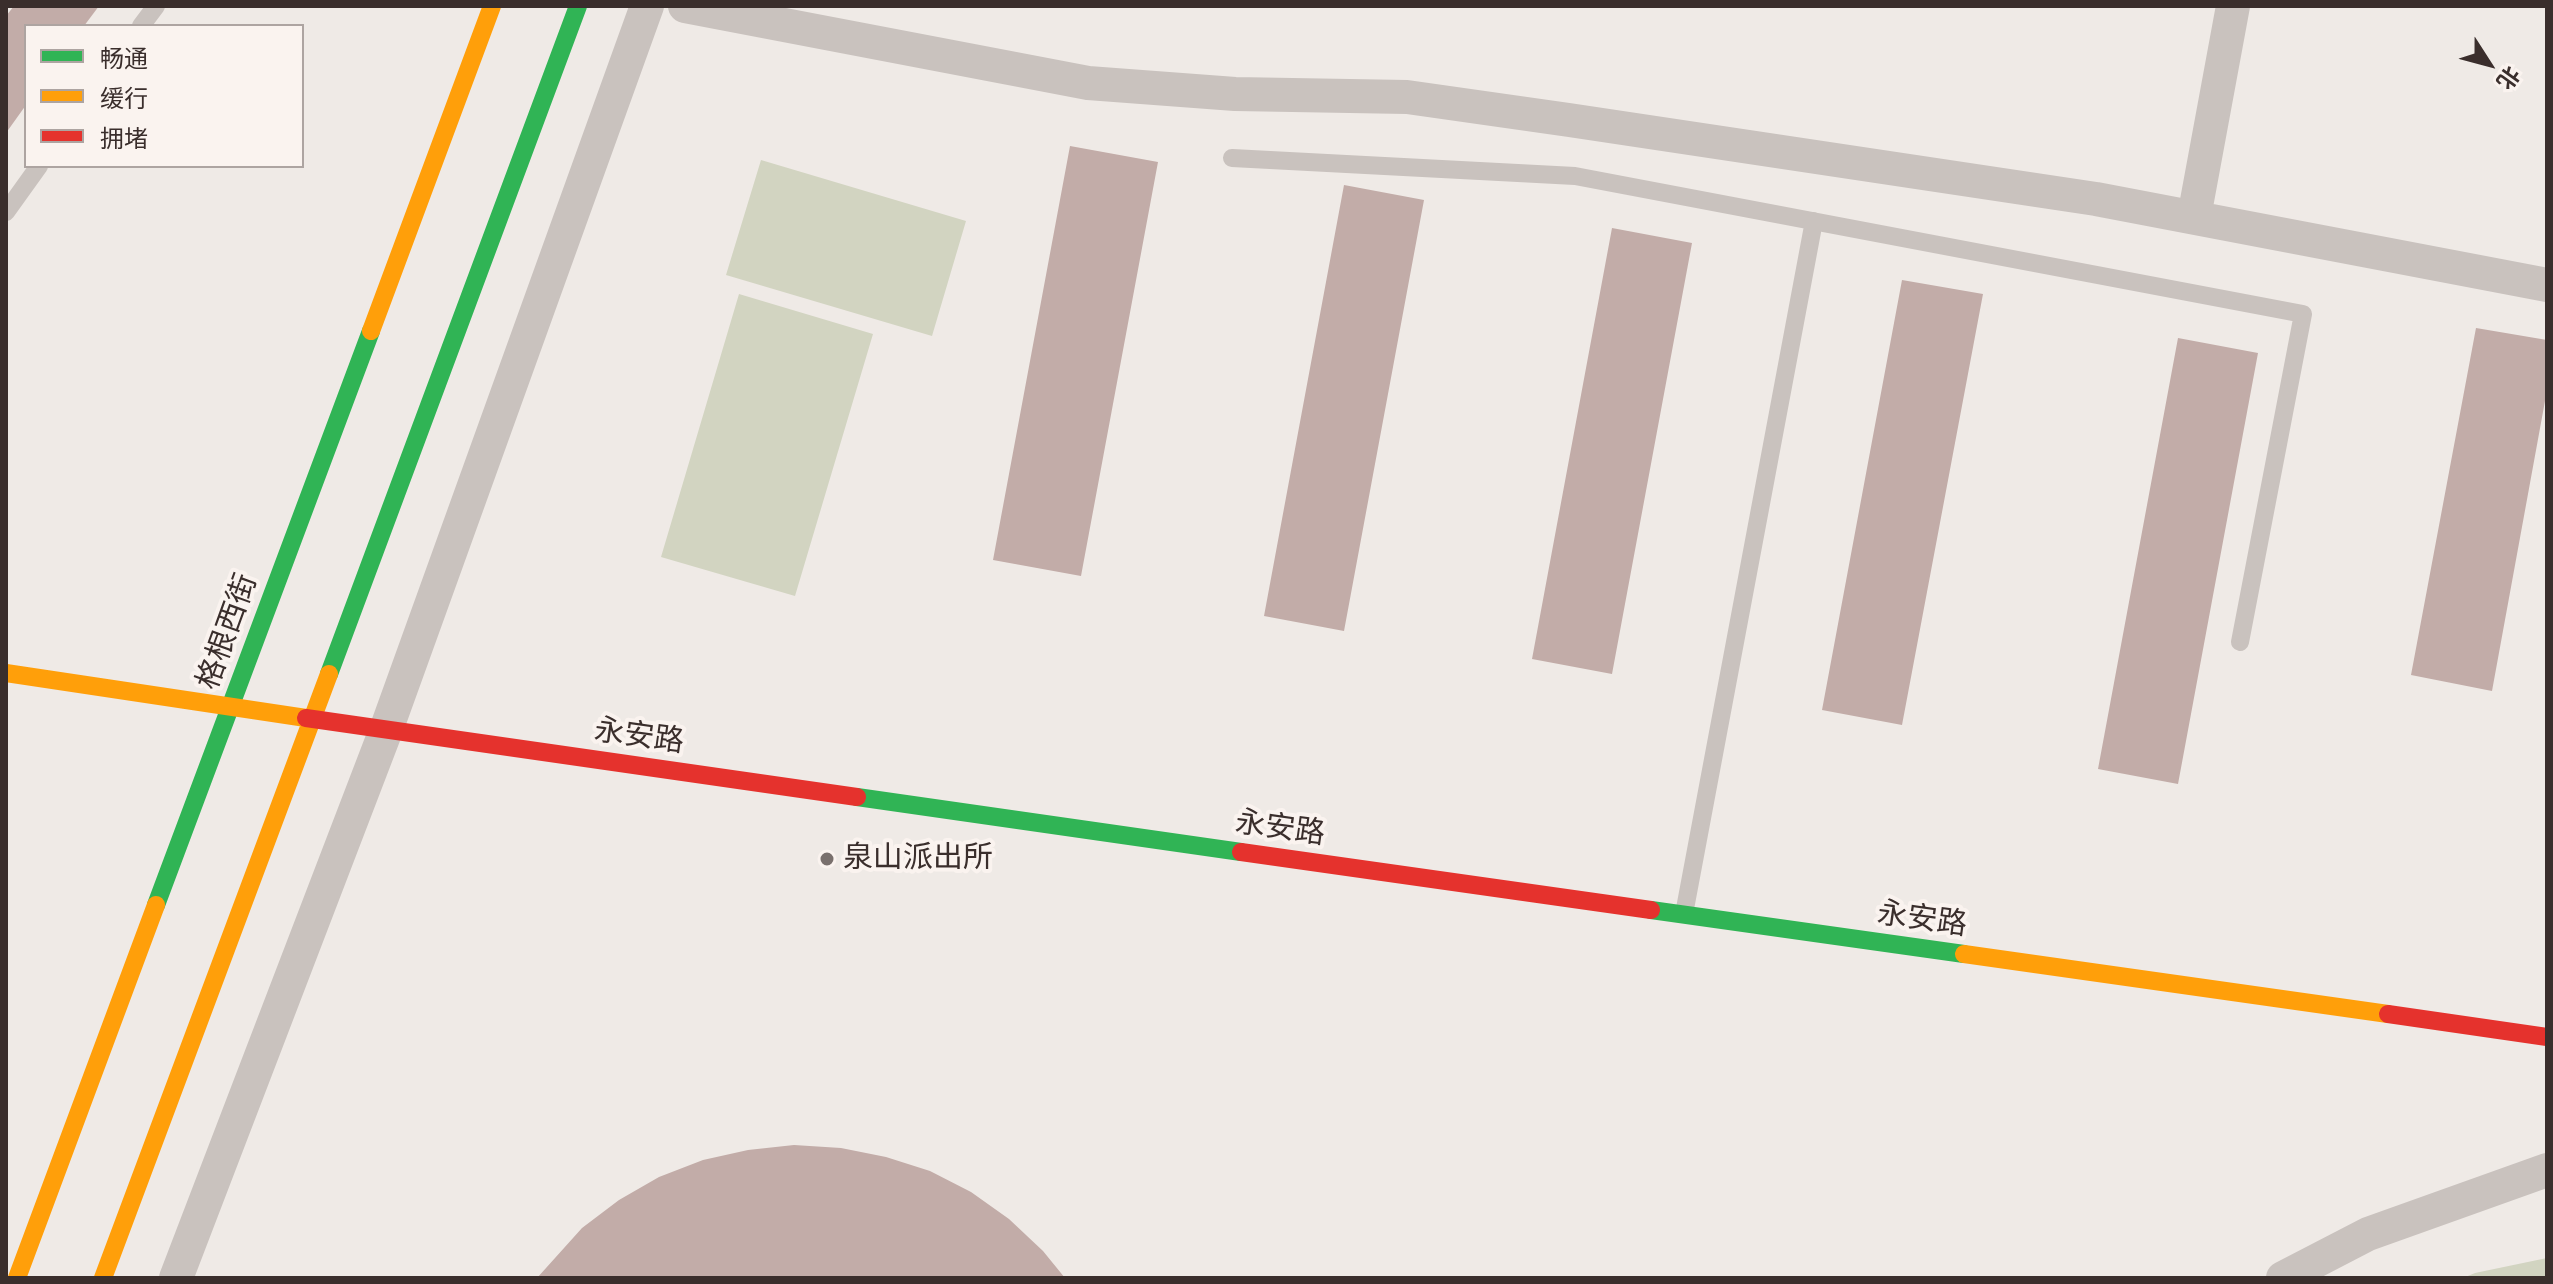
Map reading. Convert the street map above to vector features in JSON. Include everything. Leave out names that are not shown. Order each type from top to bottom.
[{"type":"street","name":"格根西街","points":[[15,1270],[492,6]]},
{"type":"street","points":[[103,1278],[578,6]]},
{"type":"street","points":[[176,1278],[386,730],[647,6]]},
{"type":"street","points":[[685,6],[1088,83],[1235,94],[1407,97],[2096,199],[2547,285]]},
{"type":"street","points":[[2194,217],[2233,6]]},
{"type":"street","name":"永安路","points":[[6,673],[386,730],[2547,1037]]},
{"type":"street","points":[[2283,1278],[2368,1234],[2547,1170]]},
{"type":"lane","points":[[142,24],[156,6]]},
{"type":"lane","points":[[1232,158],[1575,176],[2303,314],[2240,642]]},
{"type":"lane","points":[[6,212],[38,168]]},
{"type":"lane","points":[[1684,914],[1814,221]]},
{"type":"green space","points":[[761,160],[966,221],[932,336],[726,275]]},
{"type":"green space","points":[[739,294],[873,334],[795,596],[661,557]]},
{"type":"green space","points":[[2547,1258],[2547,1278],[2463,1278],[2475,1273]]},
{"type":"building","points":[[14,6],[99,6],[86,24],[24,24],[24,108],[6,133],[6,16]]},
{"type":"building","points":[[1070,146],[1158,162],[1081,576],[993,560]]},
{"type":"building","points":[[1344,185],[1424,200],[1344,631],[1264,616]]},
{"type":"building","points":[[1612,228],[1692,243],[1612,674],[1532,659]]},
{"type":"building","points":[[1902,280],[1983,294],[1902,725],[1822,710]]},
{"type":"building","points":[[2476,328],[2547,340],[2547,390],[2492,691],[2411,675]]},
{"type":"building","points":[[2178,338],[2258,353],[2178,784],[2098,769]]},
{"type":"building","points":[[794,1145],[841,1148],[886,1157],[930,1171],[971,1192],[1009,1219],[1043,1251],[1065,1278],[537,1278],[582,1228],[619,1200],[659,1177],[703,1160],[748,1150]]},
{"type":"traffic: fast","points":[[329,674],[578,6]]},
{"type":"traffic: fast","points":[[156,905],[371,331]]},
{"type":"traffic: fast","points":[[857,797],[1241,852]]},
{"type":"traffic: fast","points":[[1651,910],[1964,954]]},
{"type":"traffic: slow","points":[[371,331],[492,6]]},
{"type":"traffic: slow","points":[[6,673],[306,718]]},
{"type":"traffic: slow","points":[[103,1278],[329,674]]},
{"type":"traffic: slow","points":[[17,1278],[156,905]]},
{"type":"traffic: slow","points":[[1964,954],[2388,1014]]},
{"type":"traffic: jam","points":[[306,718],[857,797]]},
{"type":"traffic: jam","points":[[1241,852],[1651,910]]},
{"type":"traffic: jam","points":[[2388,1014],[2547,1037]]},
{"type":"place","name":"泉山派出所","points":[[827,859]]}]
